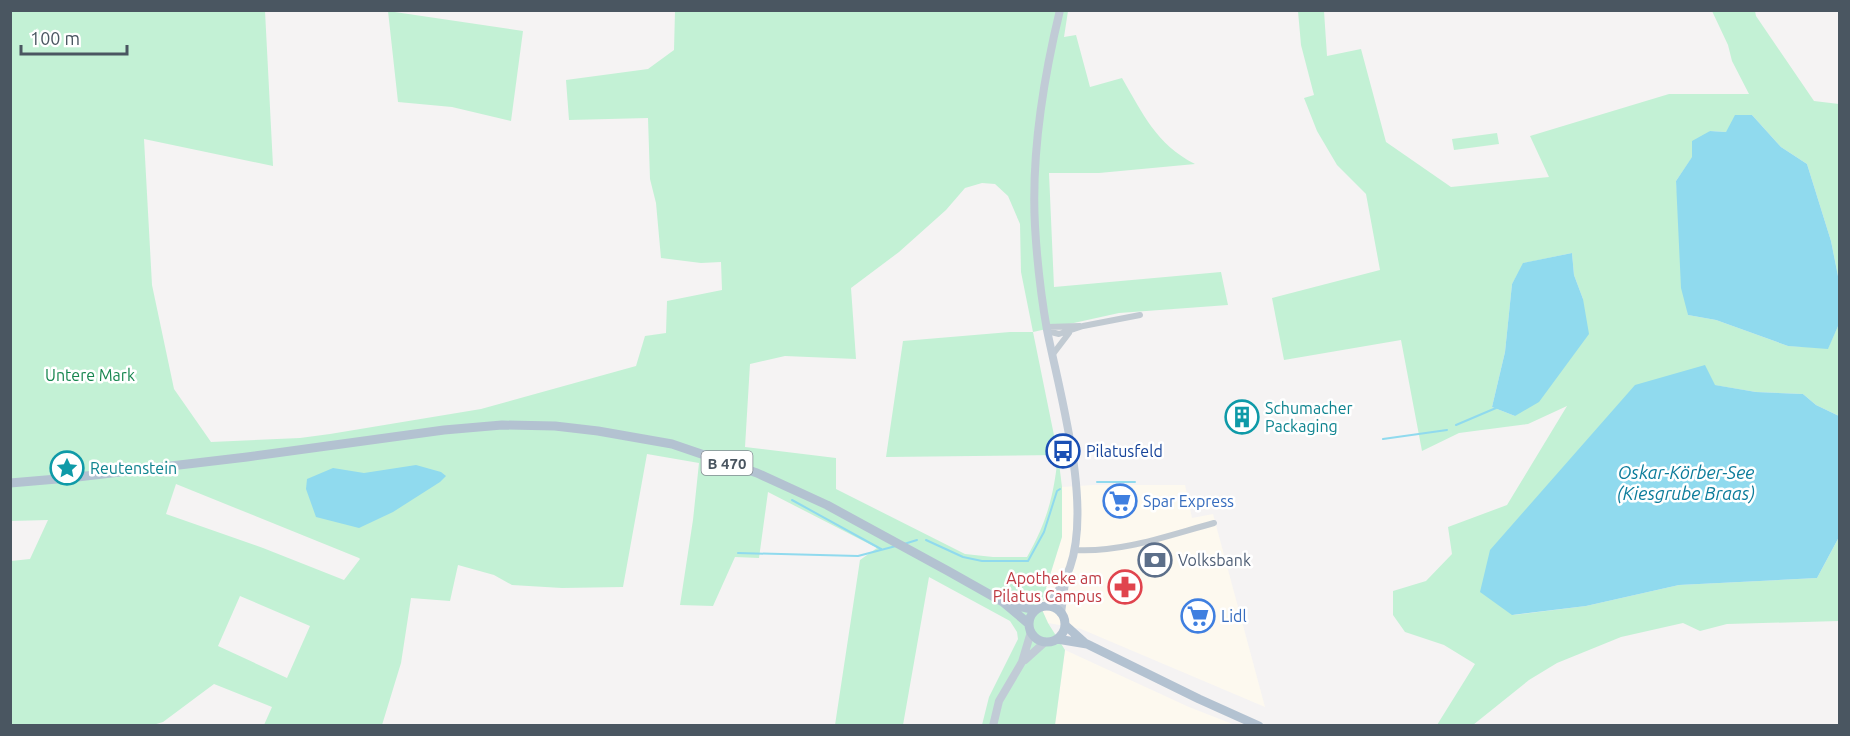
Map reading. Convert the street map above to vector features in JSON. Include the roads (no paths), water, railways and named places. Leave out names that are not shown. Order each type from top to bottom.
[{"type":"main road","points":[[1060,10],[1042,94],[1035,169],[1035,224],[1038,273],[1075,473],[1077,515],[1074,550],[1065,580],[1061,613],[1065,625],[1087,644],[1259,726]]},
{"type":"main road","name":"B 470","points":[[10,483],[237,458],[444,430],[502,425],[598,430],[672,444],[757,473],[827,505],[1003,602],[1030,628]]},
{"type":"main road","points":[[993,726],[999,701],[1022,662],[1036,610],[1047,606],[1065,580]]},
{"type":"main road","name":"B 470","points":[[1003,602],[1036,610]]},
{"type":"main road","points":[[1047,606],[1061,613]]},
{"type":"main road","points":[[1057,639],[1061,636],[1065,625]]},
{"type":"main road","points":[[1030,628],[1034,637],[1046,642]]},
{"type":"main road","points":[[1022,662],[1046,642],[1057,639],[1087,644]]},
{"type":"street","points":[[1047,329],[1083,326],[1140,315]]},
{"type":"street","points":[[1047,329],[1059,334],[1083,326]]},
{"type":"street","points":[[1053,354],[1072,331]]},
{"type":"street","points":[[1074,550],[1087,551],[1134,544],[1214,523]]},
{"type":"water","points":[[1735,115],[1752,115],[1781,147],[1807,164],[1831,241],[1839,281],[1839,324],[1828,349],[1788,346],[1716,320],[1688,315],[1681,288],[1676,181],[1692,157],[1692,141],[1710,131],[1726,132]]},
{"type":"water","points":[[1572,253],[1574,275],[1583,299],[1589,334],[1539,402],[1515,416],[1492,407],[1505,352],[1512,284],[1523,263]]},
{"type":"water","name":"Oskar-Körber-See (Kiesgrube Braas)","points":[[1705,365],[1715,385],[1756,392],[1803,394],[1816,405],[1839,416],[1839,537],[1817,578],[1679,585],[1586,606],[1512,615],[1480,592],[1490,550],[1635,385]]},
{"type":"water","points":[[416,465],[441,472],[446,476],[393,512],[359,528],[316,517],[306,489],[307,479],[333,468],[364,473]]},
{"type":"waterway","points":[[1456,425],[1496,408]]},
{"type":"waterway","points":[[1383,439],[1447,430]]},
{"type":"waterway","points":[[1097,482],[1135,482]]},
{"type":"waterway","points":[[926,540],[963,557],[982,561],[1028,561],[1044,532],[1057,491],[1060,489]]},
{"type":"waterway","points":[[792,500],[881,549]]},
{"type":"waterway","points":[[904,544],[917,540]]},
{"type":"waterway","points":[[738,553],[858,556],[896,546]]},
{"type":"place","name":"Schumacher Packaging","points":[[1242,417]]},
{"type":"place","name":"Pilatusfeld","points":[[1063,451]]},
{"type":"place","name":"Reutenstein","points":[[67,468]]},
{"type":"place","name":"Spar Express","points":[[1120,501]]},
{"type":"place","name":"Volksbank","points":[[1155,560]]},
{"type":"place","name":"Apotheke am Pilatus Campus","points":[[1125,587]]},
{"type":"place","name":"Lidl","points":[[1198,616]]},
{"type":"park label","name":"Untere Mark","points":[[90,375]]}]
